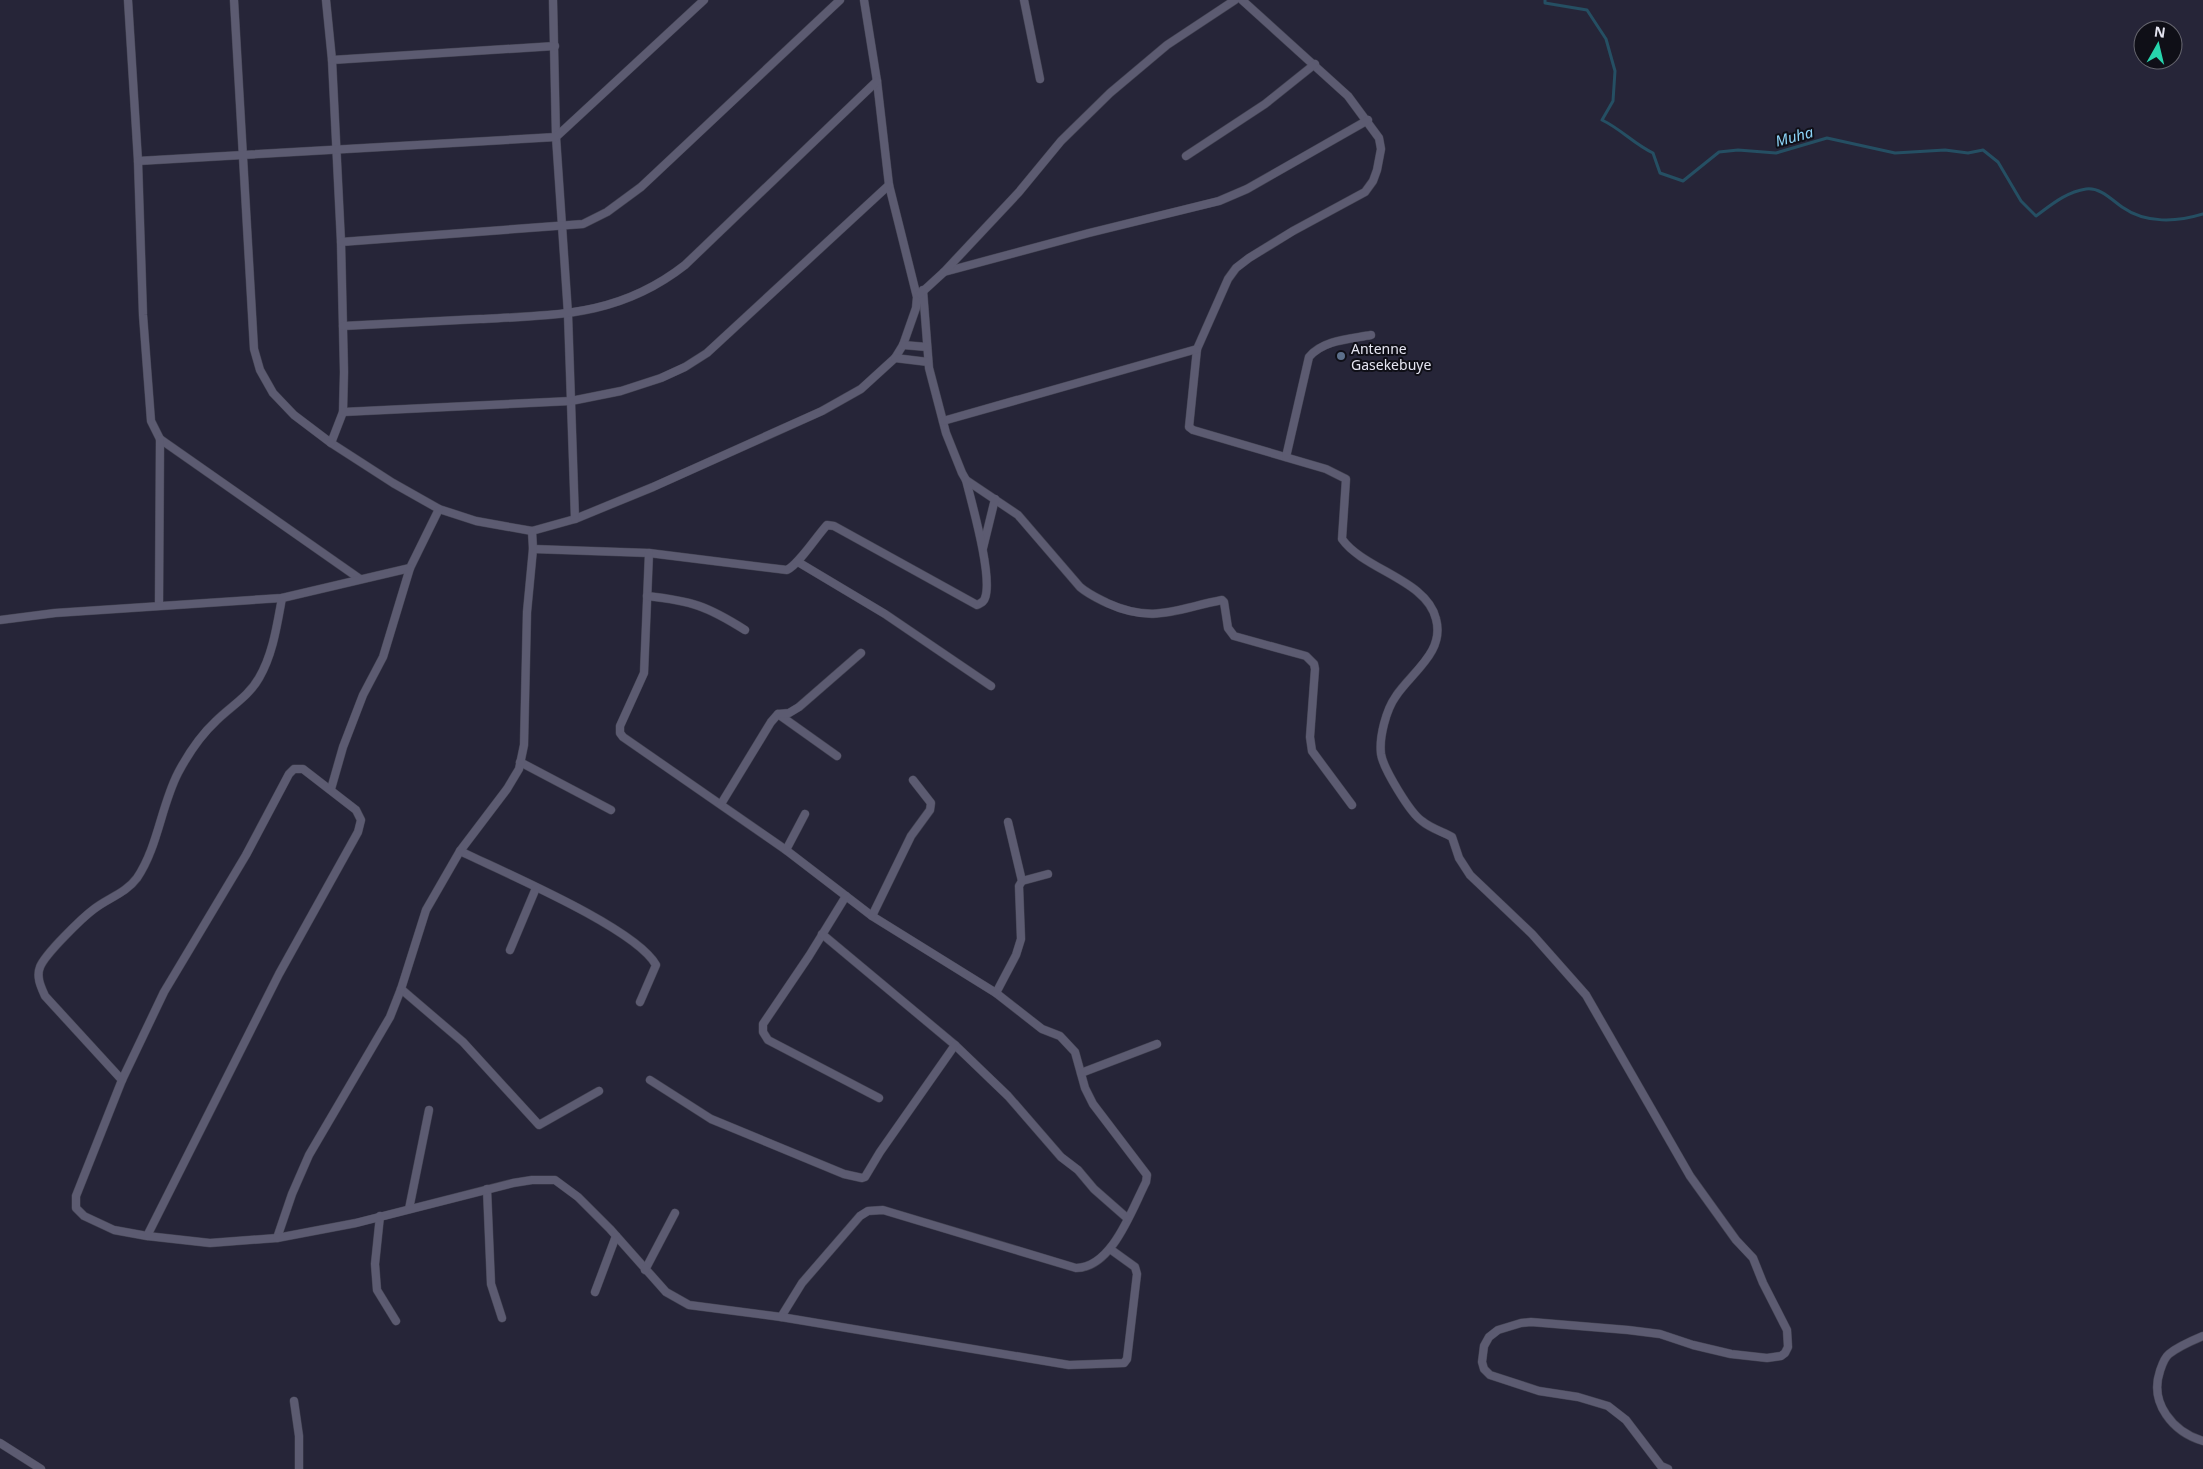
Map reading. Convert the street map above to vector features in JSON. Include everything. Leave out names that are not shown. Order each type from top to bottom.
[{"type":"street","points":[[128,0],[138,161],[143,315],[151,421],[160,439],[159,606]]},
{"type":"street","points":[[234,0],[254,349],[260,370],[273,393],[294,415],[331,443],[393,483],[439,509],[476,521],[532,531],[575,519],[653,487],[822,411],[861,389],[894,358],[903,345],[916,308],[916,297],[889,185],[877,81],[864,0]]},
{"type":"street","points":[[326,0],[332,60],[343,326],[343,412],[331,443]]},
{"type":"street","points":[[553,0],[556,137],[568,314],[575,519]]},
{"type":"street","points":[[138,161],[556,137],[704,0]]},
{"type":"street","points":[[341,242],[584,224],[641,187],[840,0]]},
{"type":"street","points":[[1024,0],[1040,79]]},
{"type":"street","points":[[916,297],[944,272],[1019,192],[1061,141],[1103,99],[1167,45],[1235,0]]},
{"type":"street","points":[[1242,0],[1315,64],[1348,96],[1380,138],[1381,149],[1379,165],[1373,181],[1364,192],[1293,231],[1249,258],[1236,268],[1228,279],[1198,349],[1189,427],[1192,430],[1326,470],[1346,479],[1342,539],[1356,552],[1421,594],[1432,608],[1438,630],[1436,642],[1420,670],[1396,695],[1388,712],[1381,754],[1385,767],[1402,797],[1421,821],[1452,837],[1459,858],[1470,875],[1532,934],[1586,995],[1690,1176],[1736,1240],[1753,1258],[1763,1283],[1787,1330],[1788,1347],[1785,1353],[1781,1356],[1767,1358],[1731,1354],[1652,1333],[1531,1322],[1498,1330],[1489,1337],[1484,1346],[1482,1362],[1484,1369],[1490,1375],[1539,1391],[1578,1397],[1608,1406],[1626,1420],[1661,1466],[1668,1469]]},
{"type":"street","points":[[332,60],[555,46]]},
{"type":"street","points":[[1186,156],[1265,104],[1315,64]]},
{"type":"street","points":[[343,326],[568,314],[630,297],[664,281],[685,265],[877,81]]},
{"type":"street","points":[[944,272],[1089,233],[1219,201],[1247,189],[1368,120]]},
{"type":"street","points":[[343,412],[571,401],[621,390],[661,378],[685,367],[707,353],[889,185]]},
{"type":"street","points":[[533,549],[649,553],[786,570],[798,562],[826,525],[834,526],[970,603],[977,605],[985,600],[987,591],[983,550],[966,480],[955,457],[943,421],[928,362],[923,290]]},
{"type":"street","points":[[1286,457],[1309,357],[1320,347],[1371,335]]},
{"type":"street","points":[[903,345],[927,347]]},
{"type":"street","points":[[943,421],[1198,349]]},
{"type":"street","points":[[894,358],[928,362]]},
{"type":"street","points":[[160,439],[360,580]]},
{"type":"street","points":[[966,480],[1018,515],[1080,587],[1091,595],[1125,611],[1144,614],[1182,610],[1222,600],[1224,602],[1228,628],[1234,636],[1306,656],[1316,669],[1310,737],[1312,751],[1352,805]]},
{"type":"street","points":[[983,550],[995,499]]},
{"type":"street","points":[[331,789],[343,747],[363,695],[383,657],[410,568],[439,509]]},
{"type":"street","points":[[277,1238],[292,1194],[309,1155],[390,1017],[401,990],[426,910],[460,851],[507,789],[520,762],[524,745],[527,612],[533,549],[532,531]]},
{"type":"street","points":[[649,553],[644,673],[620,726],[620,733],[786,850],[872,916],[996,994],[1042,1029],[1060,1036],[1075,1052],[1085,1088],[1093,1104],[1148,1175],[1110,1249],[1091,1266],[1076,1268],[883,1210],[868,1211],[860,1216],[833,1245],[802,1283],[781,1317]]},
{"type":"street","points":[[798,562],[885,614],[992,686]]},
{"type":"street","points":[[0,620],[55,613],[282,598],[410,568]]},
{"type":"street","points":[[647,596],[680,599],[698,604],[716,612],[745,630]]},
{"type":"street","points":[[122,1080],[45,996],[38,980],[40,966],[70,930],[95,908],[119,895],[136,880],[146,861],[169,792],[193,748],[216,721],[238,703],[258,680],[274,642],[282,598]]},
{"type":"street","points":[[721,804],[771,722],[778,714],[789,713],[798,707],[861,652]]},
{"type":"street","points":[[778,714],[836,756]]},
{"type":"street","points":[[520,762],[611,810]]},
{"type":"street","points":[[147,1236],[278,974],[358,832],[361,820],[356,810],[331,789],[302,770],[294,769],[288,774],[246,855],[164,992],[122,1080],[76,1196],[76,1208],[84,1216],[114,1230],[147,1236],[210,1243],[277,1238],[380,1216],[487,1189],[532,1180],[555,1180],[578,1197],[666,1292],[688,1305],[781,1317],[1069,1365],[1124,1363],[1127,1359],[1137,1274],[1135,1267],[1110,1249]]},
{"type":"street","points":[[872,916],[911,836],[930,810],[931,804],[914,780]]},
{"type":"street","points":[[786,850],[805,814]]},
{"type":"street","points":[[996,994],[1016,955],[1021,938],[1019,886],[1022,881],[1008,822]]},
{"type":"street","points":[[460,851],[607,923],[651,956],[656,965],[640,1002]]},
{"type":"street","points":[[1022,881],[1048,874]]},
{"type":"street","points":[[510,950],[536,888]]},
{"type":"street","points":[[846,896],[763,1024],[763,1032],[768,1040],[879,1098]]},
{"type":"street","points":[[822,934],[955,1045],[1008,1096],[1061,1157],[1078,1170],[1094,1189],[1127,1218]]},
{"type":"street","points":[[401,990],[463,1042],[539,1125],[599,1091]]},
{"type":"street","points":[[1081,1073],[1157,1044]]},
{"type":"street","points":[[650,1080],[711,1119],[844,1174],[862,1178],[865,1177],[880,1152],[955,1045]]},
{"type":"street","points":[[409,1209],[429,1110]]},
{"type":"street","points":[[487,1189],[492,1284],[502,1318]]},
{"type":"street","points":[[645,1270],[674,1213]]},
{"type":"street","points":[[380,1216],[375,1264],[377,1290],[396,1321]]},
{"type":"street","points":[[595,1292],[616,1236]]},
{"type":"street","points":[[2203,1336],[2188,1342],[2168,1355],[2158,1377],[2157,1393],[2169,1421],[2181,1431],[2203,1441]]},
{"type":"street","points":[[294,1401],[299,1436],[299,1469]]},
{"type":"street","points":[[0,1443],[41,1469]]},
{"type":"waterway","name":"Muha","points":[[1545,0],[1545,3],[1587,10],[1606,39],[1615,71],[1613,101],[1602,120],[1653,153],[1660,173],[1683,181],[1719,152],[1738,150],[1776,153],[1827,138],[1895,153],[1945,150],[1968,153],[1983,150],[1998,162],[2021,201],[2036,216],[2065,196],[2086,189],[2096,190],[2131,213],[2151,219],[2183,219],[2203,214]]},
{"type":"place","name":"Antenne Gasekebuye","points":[[1341,356]]}]
